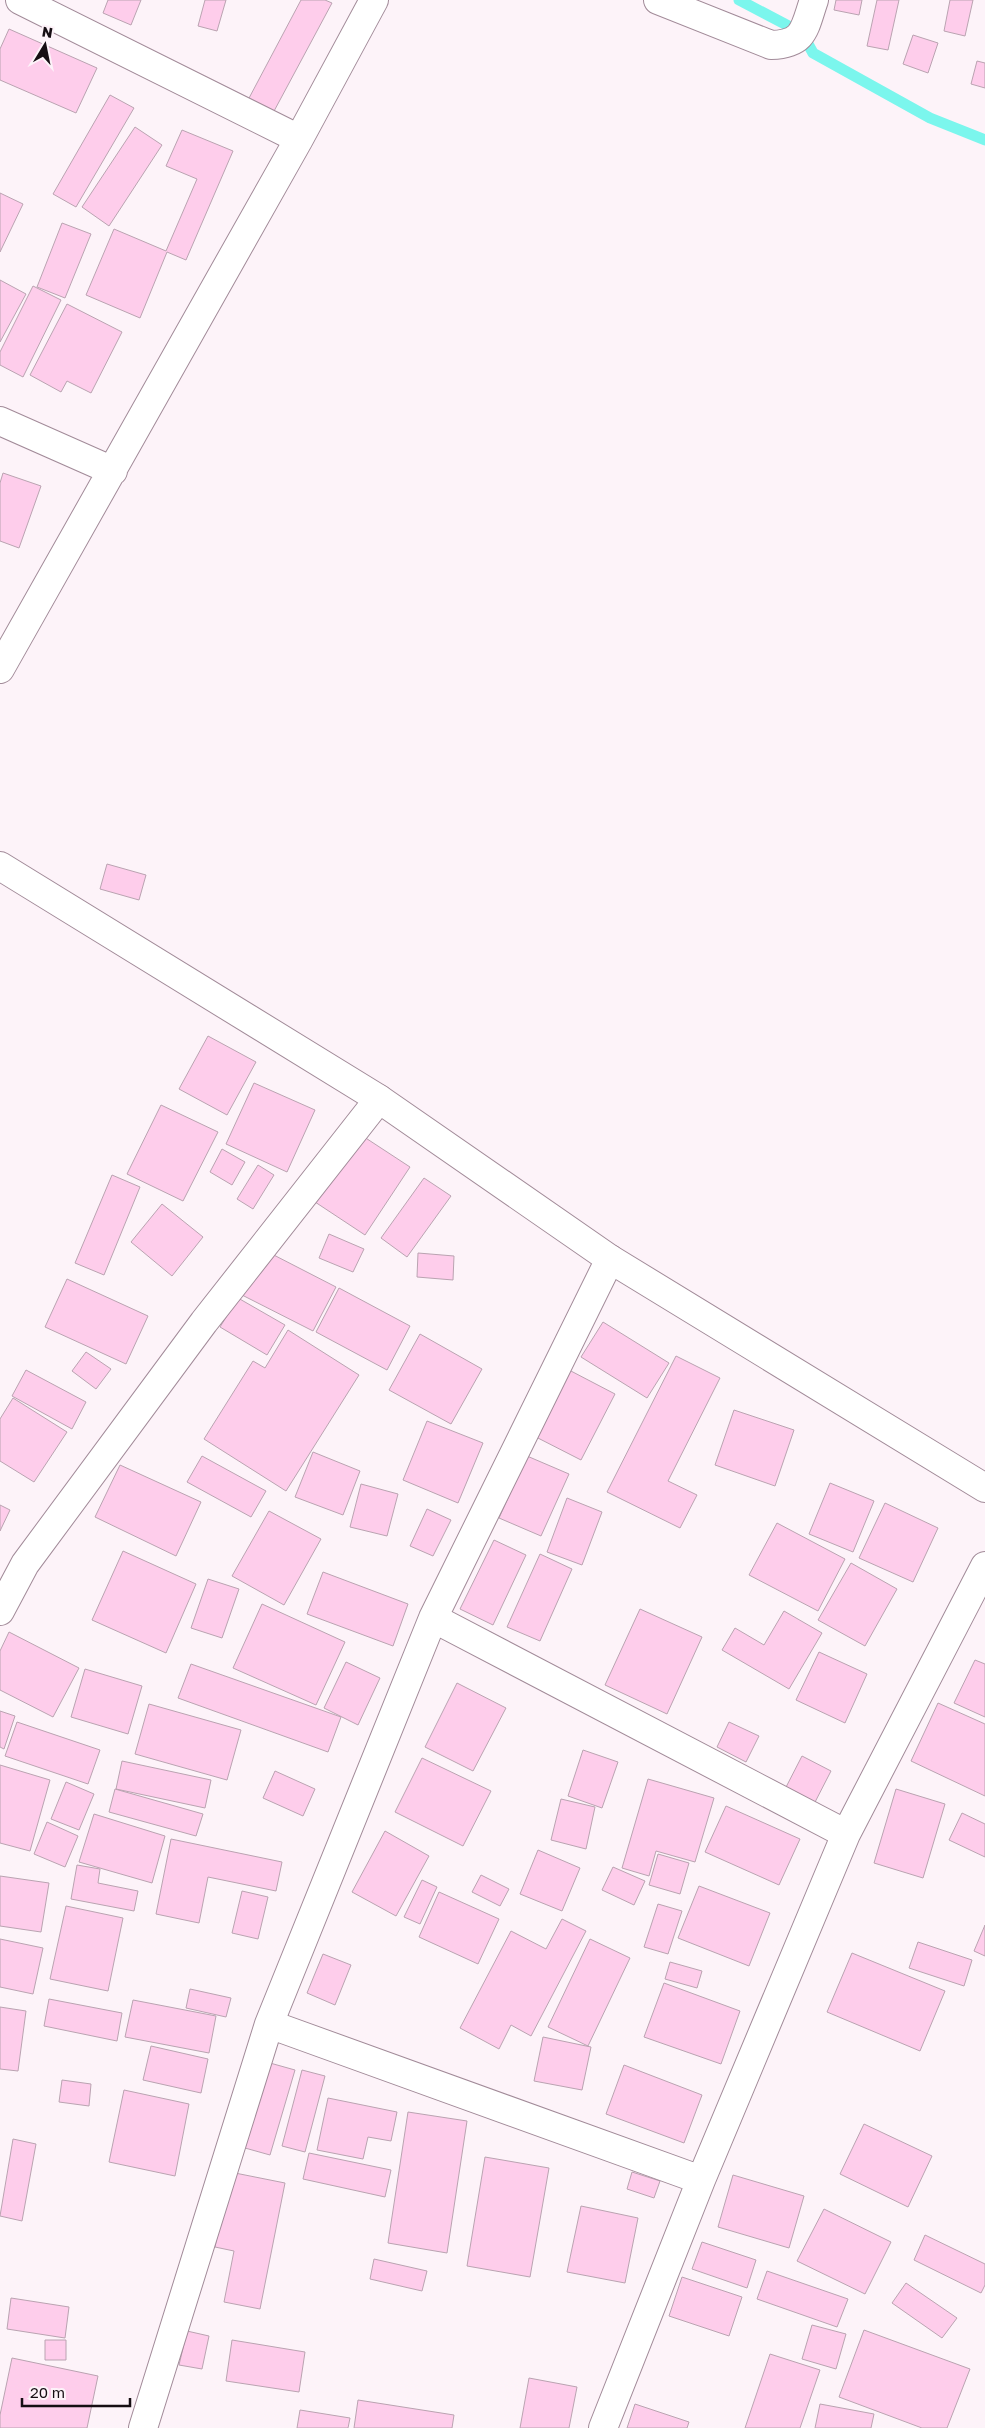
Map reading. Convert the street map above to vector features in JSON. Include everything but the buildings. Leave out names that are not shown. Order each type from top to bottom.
[{"type":"street","points":[[20,0],[299,139]]},
{"type":"street","points":[[0,669],[299,139],[374,0]]},
{"type":"street","points":[[658,0],[771,45],[789,44],[802,34],[814,0]]},
{"type":"street","points":[[0,420],[112,471]]},
{"type":"street","points":[[0,866],[379,1099],[610,1258],[985,1488]]},
{"type":"street","points":[[0,1611],[25,1564],[204,1322],[379,1099]]},
{"type":"street","points":[[143,2428],[269,2024],[433,1618],[610,1258]]},
{"type":"street","points":[[604,2428],[701,2180],[846,1834],[985,1566]]},
{"type":"street","points":[[433,1618],[846,1834]]},
{"type":"street","points":[[269,2024],[701,2180]]},
{"type":"waterway","points":[[739,0],[802,33],[813,53],[930,118],[985,140]]}]
